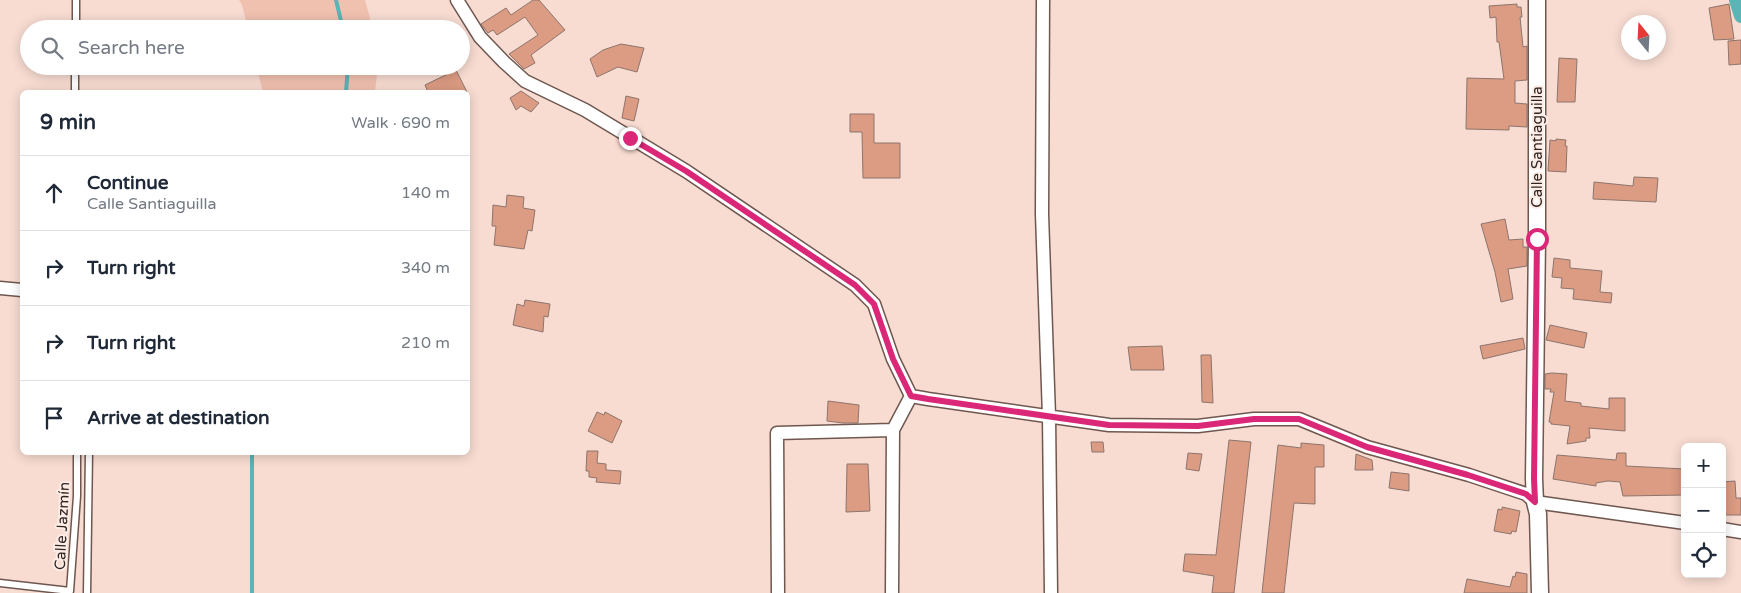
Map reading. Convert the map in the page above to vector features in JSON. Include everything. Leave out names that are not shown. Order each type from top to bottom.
[{"type":"street","points":[[457,0],[469,20]]},
{"type":"street","points":[[1043,0],[1042,214],[1049,416],[1051,593]]},
{"type":"street","name":"Calle Santiaguilla","points":[[1537,0],[1534,479],[1535,502],[1538,514],[1540,593]]},
{"type":"street","points":[[470,21],[480,37],[525,81],[585,110],[686,171],[855,285],[874,304],[893,359],[911,396]]},
{"type":"street","points":[[0,288],[20,290]]},
{"type":"street","points":[[911,396],[1109,425],[1198,426],[1254,419],[1299,419],[1367,447],[1468,475],[1526,494],[1535,502],[1681,522]]},
{"type":"street","points":[[892,593],[893,430],[911,396]]},
{"type":"street","points":[[778,593],[777,433],[893,430]]},
{"type":"street","points":[[1726,530],[1741,532]]},
{"type":"lane","points":[[76,0],[76,20]]},
{"type":"lane","points":[[74,90],[75,75]]},
{"type":"lane","name":"Calle Jazmín","points":[[0,583],[70,591],[78,455]]},
{"type":"lane","points":[[87,593],[89,455]]},
{"type":"shaded area","points":[[239,0],[365,0],[371,20],[246,20]]},
{"type":"shaded area","points":[[258,75],[377,75],[375,90],[262,90]]},
{"type":"building","points":[[533,0],[539,0],[565,30],[531,55],[535,63],[524,69],[509,54],[538,35],[525,17],[497,35],[493,30],[488,33],[481,24],[506,8],[511,15]]},
{"type":"building","points":[[1517,4],[1517,7],[1521,7],[1523,47],[1527,46],[1527,80],[1515,81],[1515,103],[1527,104],[1527,127],[1509,126],[1509,130],[1466,129],[1467,78],[1504,79],[1499,42],[1497,42],[1496,17],[1490,18],[1489,6]]},
{"type":"building","points":[[1729,4],[1734,39],[1714,40],[1709,8]]},
{"type":"building","points":[[1741,40],[1741,64],[1729,65],[1728,41]]},
{"type":"building","points":[[621,44],[644,48],[637,72],[618,67],[597,77],[590,59],[603,50]]},
{"type":"building","points":[[1559,58],[1577,59],[1575,102],[1557,102]]},
{"type":"building","points":[[446,75],[458,75],[466,90],[427,90],[425,85]]},
{"type":"building","points":[[521,91],[539,103],[531,112],[521,106],[516,110],[510,98]]},
{"type":"building","points":[[626,96],[639,99],[634,121],[622,118]]},
{"type":"building","points":[[850,114],[874,114],[874,143],[900,143],[900,178],[863,178],[862,132],[850,132]]},
{"type":"building","points":[[1556,139],[1566,140],[1566,172],[1548,171],[1550,140],[1556,141]]},
{"type":"building","points":[[1634,177],[1658,178],[1656,202],[1593,199],[1594,182],[1633,186]]},
{"type":"building","points":[[507,195],[524,197],[523,208],[535,210],[532,231],[528,230],[524,249],[494,245],[496,226],[492,226],[493,205],[506,207]]},
{"type":"building","points":[[1505,219],[1509,240],[1523,239],[1523,247],[1527,247],[1527,266],[1508,269],[1513,299],[1501,302],[1495,272],[1481,224]]},
{"type":"building","points":[[1554,258],[1570,260],[1570,268],[1602,271],[1600,292],[1612,293],[1611,303],[1573,299],[1574,289],[1561,288],[1562,278],[1552,277]]},
{"type":"building","points":[[525,300],[550,304],[548,317],[544,316],[543,332],[513,325],[517,304],[524,306]]},
{"type":"building","points":[[1550,325],[1587,333],[1584,348],[1546,340]]},
{"type":"building","points":[[1523,338],[1525,349],[1483,359],[1480,346]]},
{"type":"building","points":[[1162,346],[1164,370],[1131,370],[1128,347]]},
{"type":"building","points":[[1201,355],[1211,355],[1213,403],[1202,402]]},
{"type":"building","points":[[1545,374],[1567,374],[1565,401],[1581,403],[1581,406],[1609,409],[1609,398],[1625,398],[1625,431],[1589,428],[1590,438],[1586,438],[1586,441],[1567,444],[1570,426],[1551,424],[1549,422],[1554,392],[1550,392],[1551,389],[1545,389]]},
{"type":"building","points":[[828,401],[859,405],[858,423],[827,421]]},
{"type":"building","points":[[597,412],[604,415],[605,412],[622,421],[612,443],[588,431]]},
{"type":"building","points":[[1229,440],[1251,442],[1234,593],[1212,593],[1214,576],[1183,571],[1185,554],[1216,555]]},
{"type":"building","points":[[1091,442],[1103,442],[1104,452],[1092,452]]},
{"type":"building","points":[[1301,443],[1324,445],[1324,467],[1315,467],[1315,504],[1294,503],[1284,593],[1262,593],[1278,445],[1301,448]]},
{"type":"building","points":[[587,451],[598,451],[597,463],[606,464],[606,470],[621,471],[620,484],[596,482],[597,478],[589,477],[589,471],[586,471]]},
{"type":"building","points":[[1188,453],[1202,454],[1199,471],[1186,469]]},
{"type":"building","points":[[1617,453],[1626,453],[1626,466],[1681,469],[1681,495],[1623,496],[1620,482],[1596,483],[1596,486],[1553,479],[1557,455],[1616,460]]},
{"type":"building","points":[[1356,454],[1372,460],[1373,470],[1355,470]]},
{"type":"building","points":[[847,464],[868,464],[870,511],[846,512]]},
{"type":"building","points":[[1391,472],[1409,474],[1409,491],[1389,488]]},
{"type":"building","points":[[1735,481],[1736,498],[1741,498],[1741,515],[1726,515],[1726,482]]},
{"type":"building","points":[[1502,507],[1520,511],[1516,532],[1512,531],[1511,534],[1494,531],[1498,509],[1502,510]]},
{"type":"building","points":[[1516,572],[1527,574],[1527,593],[1464,593],[1467,579],[1510,587]]},
{"type":"waterway","points":[[336,0],[341,20]]},
{"type":"waterway","points":[[1736,0],[1741,16]]},
{"type":"waterway","points":[[346,90],[347,75]]},
{"type":"waterway","points":[[252,455],[252,593]]},
{"type":"route","points":[[630,138],[686,171],[855,285],[874,304],[893,359],[911,396],[1109,425],[1198,426],[1254,419],[1299,419],[1367,447],[1468,475],[1526,494],[1535,502],[1537,239]]}]
